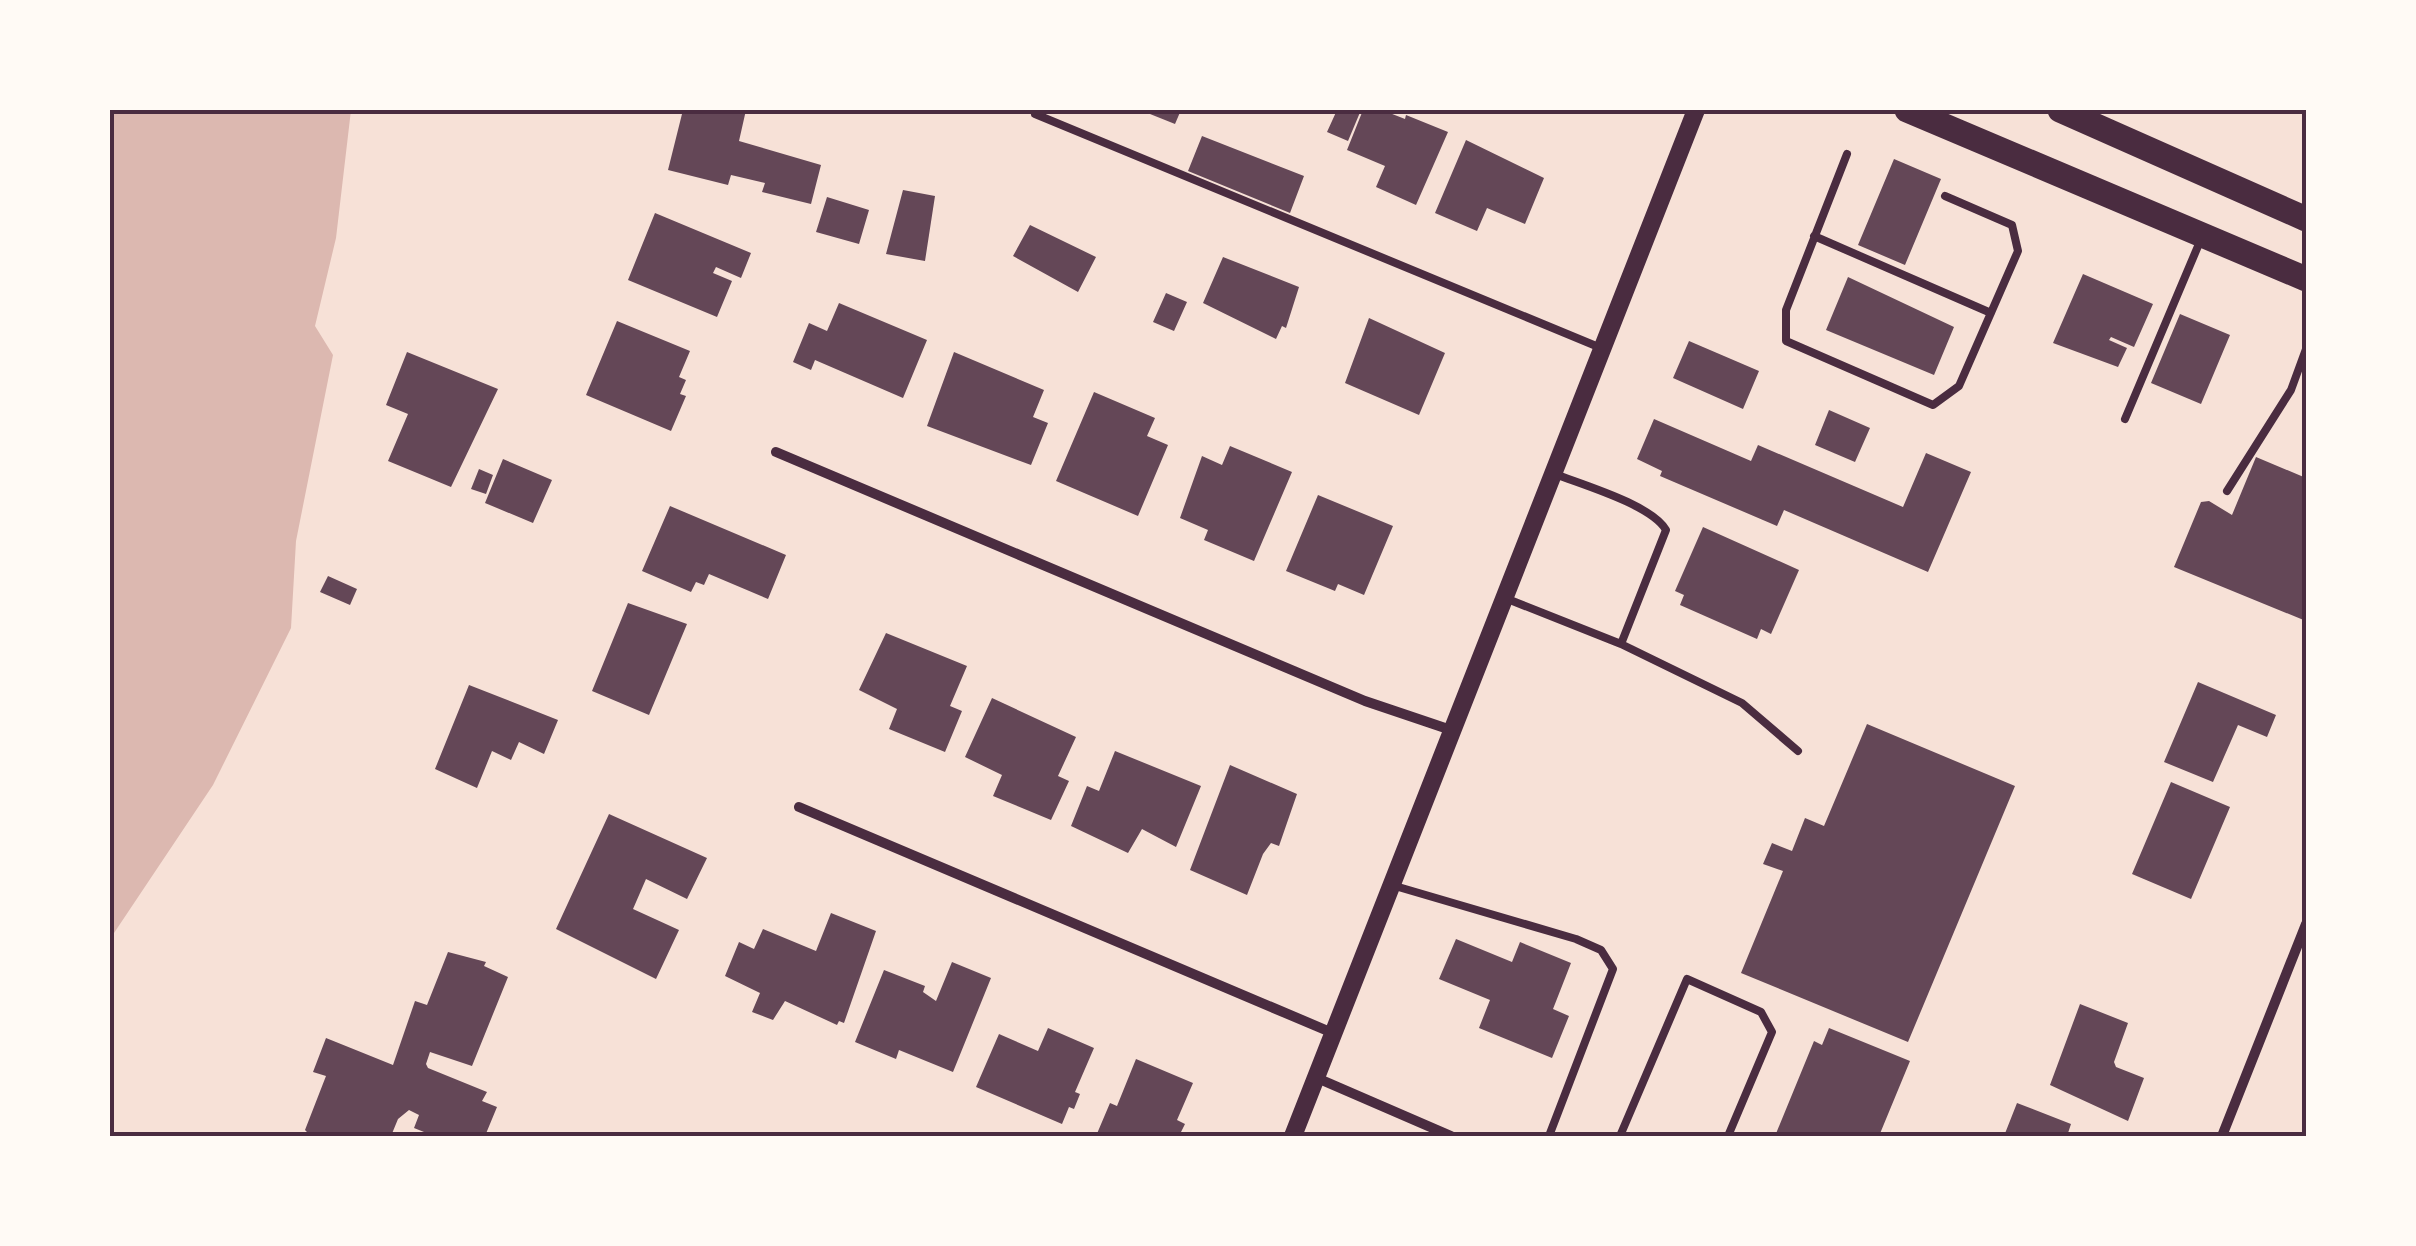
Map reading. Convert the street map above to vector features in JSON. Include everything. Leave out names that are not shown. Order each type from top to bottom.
[{"type":"main road","points":[[1907,110],[2306,279]]},
{"type":"main road","points":[[2060,110],[2306,219]]},
{"type":"street","points":[[1293,1136],[1696,110]]},
{"type":"street","points":[[776,452],[1364,701],[1450,730]]},
{"type":"street","points":[[799,807],[1335,1034]]},
{"type":"street","points":[[2222,1136],[2306,924]]},
{"type":"street","points":[[1317,1078],[1451,1136]]},
{"type":"lane","points":[[1035,114],[1601,348]]},
{"type":"lane","points":[[1846,154],[1786,310],[1786,341],[1933,405],[1959,386],[2018,251],[2012,225],[1946,196]]},
{"type":"lane","points":[[2125,419],[2203,235]]},
{"type":"lane","points":[[1814,236],[1991,312]]},
{"type":"lane","points":[[2227,491],[2291,390],[2306,349]]},
{"type":"lane","points":[[1555,474],[1642,510],[1661,520],[1666,530],[1621,644]]},
{"type":"lane","points":[[1505,598],[1621,644],[1742,703],[1798,752]]},
{"type":"lane","points":[[1390,885],[1516,918],[1602,950],[1613,969],[1549,1136]]},
{"type":"lane","points":[[1620,1136],[1687,978],[1761,1012],[1770,1021],[1772,1032],[1728,1136]]},
{"type":"shaded area","points":[[110,110],[351,110],[336,238],[315,326],[333,355],[296,541],[291,628],[213,785],[110,939]]},
{"type":"building","points":[[683,110],[746,110],[739,141],[821,165],[811,204],[762,192],[765,183],[731,175],[728,185],[668,170]]},
{"type":"building","points":[[1140,110],[1181,110],[1175,124]]},
{"type":"building","points":[[1337,110],[1361,110],[1348,141],[1327,132]]},
{"type":"building","points":[[1363,110],[1382,110],[1405,119],[1406,115],[1448,132],[1416,205],[1376,187],[1385,166],[1347,150]]},
{"type":"building","points":[[1202,136],[1304,176],[1290,213],[1188,171]]},
{"type":"building","points":[[1466,140],[1544,178],[1525,224],[1487,208],[1477,231],[1435,213]]},
{"type":"building","points":[[1894,159],[1941,179],[1905,265],[1858,245]]},
{"type":"building","points":[[903,190],[935,196],[925,261],[886,254]]},
{"type":"building","points":[[827,197],[869,210],[859,244],[816,232]]},
{"type":"building","points":[[655,213],[751,253],[741,278],[716,267],[713,273],[732,281],[717,317],[628,280]]},
{"type":"building","points":[[1030,225],[1096,257],[1078,292],[1013,256]]},
{"type":"building","points":[[1223,257],[1299,287],[1286,328],[1282,326],[1276,339],[1203,303]]},
{"type":"building","points":[[2083,274],[2153,304],[2134,347],[2111,337],[2109,340],[2127,348],[2118,367],[2053,343]]},
{"type":"building","points":[[1848,277],[1954,327],[1934,375],[1826,330]]},
{"type":"building","points":[[1166,293],[1187,302],[1174,331],[1153,322]]},
{"type":"building","points":[[839,303],[927,340],[903,398],[815,360],[811,370],[793,362],[809,323],[827,331]]},
{"type":"building","points":[[2180,314],[2230,335],[2201,404],[2151,383]]},
{"type":"building","points":[[1369,318],[1445,353],[1419,415],[1345,383]]},
{"type":"building","points":[[617,321],[690,351],[679,377],[686,380],[680,394],[686,396],[671,431],[586,395]]},
{"type":"building","points":[[1689,341],[1759,371],[1743,409],[1673,378]]},
{"type":"building","points":[[407,352],[498,389],[451,487],[388,461],[408,414],[386,405]]},
{"type":"building","points":[[954,352],[1044,390],[1033,417],[1048,423],[1031,465],[927,426]]},
{"type":"building","points":[[1094,392],[1155,418],[1147,436],[1168,445],[1138,516],[1056,481]]},
{"type":"building","points":[[1829,410],[1870,428],[1855,462],[1815,445]]},
{"type":"building","points":[[1654,419],[1751,461],[1758,445],[1903,507],[1926,453],[1971,472],[1928,572],[1784,510],[1777,526],[1660,476],[1662,471],[1637,459]]},
{"type":"building","points":[[1230,446],[1292,472],[1254,561],[1204,540],[1208,530],[1180,518],[1202,456],[1222,465]]},
{"type":"building","points":[[2256,457],[2306,478],[2306,621],[2174,567],[2201,502],[2209,501],[2232,515]]},
{"type":"building","points":[[503,459],[552,480],[533,523],[485,503]]},
{"type":"building","points":[[479,469],[493,475],[486,494],[471,489]]},
{"type":"building","points":[[1318,495],[1393,526],[1364,595],[1338,584],[1335,591],[1286,571]]},
{"type":"building","points":[[670,506],[786,555],[768,599],[709,574],[704,585],[696,582],[691,592],[642,571]]},
{"type":"building","points":[[1703,527],[1799,570],[1771,634],[1761,629],[1757,639],[1680,605],[1684,595],[1675,591]]},
{"type":"building","points":[[328,576],[357,589],[350,605],[320,592]]},
{"type":"building","points":[[628,603],[687,624],[649,715],[592,691]]},
{"type":"building","points":[[886,633],[967,666],[950,706],[962,711],[945,752],[889,729],[897,709],[859,690]]},
{"type":"building","points":[[2198,682],[2276,715],[2267,737],[2238,725],[2213,782],[2164,762]]},
{"type":"building","points":[[469,685],[558,720],[544,754],[519,742],[511,760],[492,751],[477,788],[435,769]]},
{"type":"building","points":[[992,698],[1076,737],[1058,776],[1069,781],[1051,820],[993,796],[1002,775],[965,757]]},
{"type":"building","points":[[1867,724],[2015,786],[1908,1042],[1741,973],[1783,871],[1763,864],[1772,843],[1792,851],[1805,818],[1824,826]]},
{"type":"building","points":[[1115,751],[1201,786],[1176,847],[1142,829],[1128,853],[1071,826],[1087,786],[1099,791]]},
{"type":"building","points":[[1230,765],[1297,794],[1279,846],[1271,843],[1263,854],[1247,895],[1190,870]]},
{"type":"building","points":[[2171,782],[2230,807],[2191,899],[2132,874]]},
{"type":"building","points":[[609,814],[707,858],[687,899],[646,879],[633,909],[679,930],[656,979],[556,929]]},
{"type":"building","points":[[831,913],[876,931],[844,1023],[839,1021],[837,1025],[785,1001],[773,1020],[752,1012],[760,993],[725,976],[739,942],[754,949],[763,929],[816,951]]},
{"type":"building","points":[[1456,939],[1512,962],[1520,942],[1571,963],[1553,1009],[1569,1016],[1552,1058],[1479,1028],[1490,1000],[1439,979]]},
{"type":"building","points":[[448,952],[486,962],[484,966],[508,977],[472,1066],[430,1052],[426,1064],[487,1092],[482,1101],[497,1107],[485,1136],[434,1136],[414,1128],[419,1115],[409,1110],[398,1119],[391,1136],[310,1135],[305,1130],[326,1076],[313,1072],[326,1038],[393,1065],[415,1001],[427,1005]]},
{"type":"building","points":[[952,962],[991,978],[953,1072],[899,1050],[896,1059],[855,1042],[884,970],[925,986],[923,992],[936,1001]]},
{"type":"building","points":[[2080,1004],[2128,1023],[2114,1062],[2116,1067],[2144,1078],[2128,1121],[2050,1085]]},
{"type":"building","points":[[1048,1028],[1094,1048],[1075,1092],[1080,1094],[1074,1109],[1069,1107],[1062,1124],[976,1087],[999,1034],[1038,1051]]},
{"type":"building","points":[[1829,1028],[1910,1061],[1879,1136],[1775,1136],[1814,1041],[1822,1045]]},
{"type":"building","points":[[1136,1059],[1193,1083],[1177,1120],[1185,1124],[1179,1136],[1096,1136],[1110,1103],[1117,1106]]},
{"type":"building","points":[[2017,1103],[2071,1124],[2067,1136],[2004,1136]]}]
